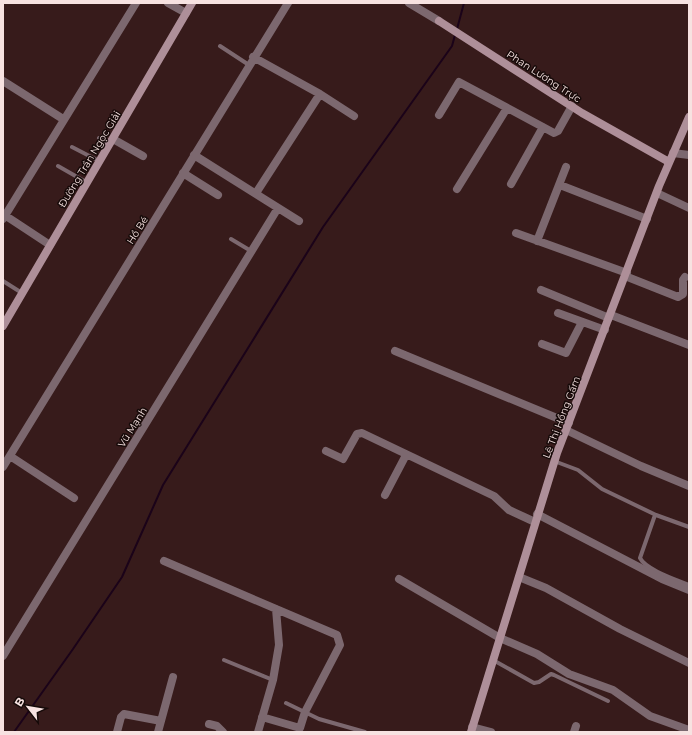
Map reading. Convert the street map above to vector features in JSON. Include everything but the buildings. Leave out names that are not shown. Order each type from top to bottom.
[{"type":"street","points":[[50,245],[4,215],[136,3]]},
{"type":"street","points":[[168,3],[186,14]]},
{"type":"street","name":"Đường Trần Ngọc Giải","points":[[3,326],[192,3]]},
{"type":"street","name":"Hồ Bé","points":[[3,467],[7,457],[288,3]]},
{"type":"street","name":"Phan Lương Trực","points":[[409,3],[475,43],[572,106],[669,162]]},
{"type":"street","points":[[251,61],[320,94],[354,116]]},
{"type":"street","points":[[3,81],[63,119]]},
{"type":"street","points":[[439,115],[459,82],[466,84],[507,108],[556,133],[572,106]]},
{"type":"street","points":[[256,193],[320,94]]},
{"type":"street","points":[[457,189],[507,108]]},
{"type":"street","name":"Lê Thị Hồng Gấm","points":[[472,729],[554,461],[669,162],[689,117]]},
{"type":"street","points":[[511,184],[543,127]]},
{"type":"street","points":[[111,142],[143,156]]},
{"type":"street","points":[[673,153],[689,155]]},
{"type":"street","points":[[194,155],[299,221]]},
{"type":"street","points":[[536,241],[560,185],[566,167]]},
{"type":"street","points":[[183,173],[218,195]]},
{"type":"street","points":[[560,185],[647,219]]},
{"type":"street","points":[[657,193],[689,208]]},
{"type":"street","name":"Vũ Mạnh","points":[[3,656],[278,208]]},
{"type":"street","points":[[516,233],[626,275],[678,297],[683,294],[683,280],[685,277]]},
{"type":"street","points":[[541,290],[689,345]]},
{"type":"street","points":[[558,313],[604,330]]},
{"type":"street","points":[[542,344],[566,353],[582,322]]},
{"type":"street","points":[[395,351],[568,426],[641,466],[689,486]]},
{"type":"street","points":[[326,451],[343,459],[359,433],[494,496],[506,508],[536,518],[662,579],[689,590]]},
{"type":"street","points":[[385,495],[406,456]]},
{"type":"street","points":[[7,457],[74,498]]},
{"type":"street","points":[[164,561],[335,633],[340,641],[340,645],[305,712],[300,728],[262,717]]},
{"type":"street","points":[[519,577],[546,588],[620,629],[689,663]]},
{"type":"street","points":[[399,579],[500,638],[537,654],[569,674],[613,690],[650,716],[689,730]]},
{"type":"street","points":[[258,732],[273,680],[279,645],[276,609]]},
{"type":"street","points":[[158,732],[173,677]]},
{"type":"street","points":[[117,732],[121,717],[124,714],[161,721]]},
{"type":"street","points":[[210,724],[217,726],[223,732]]},
{"type":"street","points":[[472,729],[491,732]]},
{"type":"lane","points":[[220,46],[251,61]]},
{"type":"lane","points":[[99,138],[111,142]]},
{"type":"lane","points":[[72,146],[99,162]]},
{"type":"lane","points":[[58,166],[86,182]]},
{"type":"lane","points":[[231,239],[251,252]]},
{"type":"lane","points":[[3,281],[22,293]]},
{"type":"lane","points":[[554,461],[578,470],[602,489],[655,515],[689,527]]},
{"type":"lane","points":[[655,515],[640,558],[642,562],[649,566],[689,585]]},
{"type":"lane","points":[[224,660],[273,680]]},
{"type":"lane","points":[[493,660],[534,683],[539,682],[551,674],[608,702]]},
{"type":"lane","points":[[286,703],[319,719],[365,732]]},
{"type":"waterway","points":[[457,29],[464,3]]},
{"type":"waterway","points":[[14,732],[122,577],[163,485],[323,227],[452,46],[455,35]]}]
